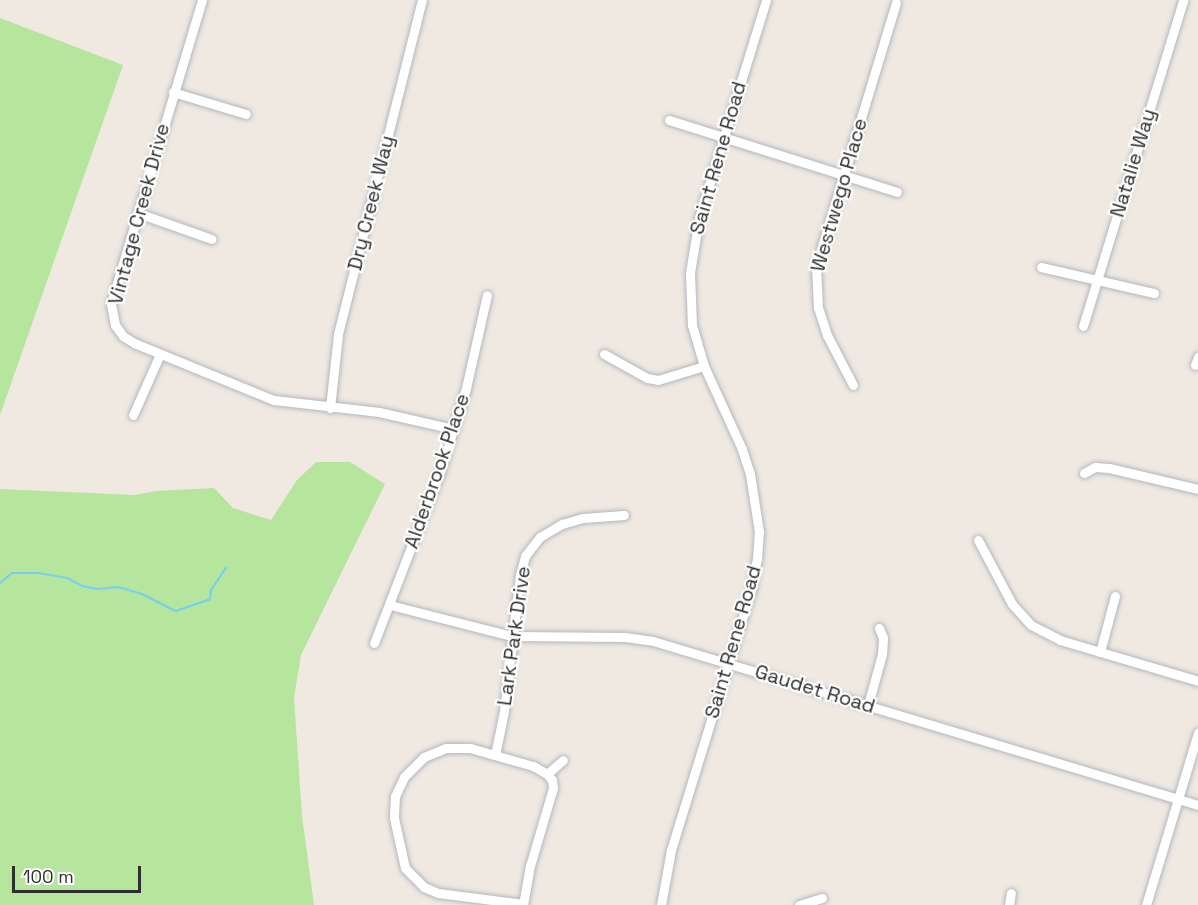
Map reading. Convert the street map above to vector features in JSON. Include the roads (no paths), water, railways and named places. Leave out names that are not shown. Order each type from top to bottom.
[{"type":"street","name":"Vintage Creek Drive","points":[[202,0],[173,92],[111,311],[115,324],[123,336],[160,354],[274,400],[380,412],[454,429]]},
{"type":"street","name":"Dry Creek Way","points":[[330,408],[338,334],[422,0]]},
{"type":"street","name":"Saint Rene Road","points":[[661,905],[671,850],[753,586],[759,532],[756,502],[742,449],[704,366],[692,325],[690,273],[699,218],[766,0]]},
{"type":"street","name":"Natalie Way","points":[[1083,326],[1183,0]]},
{"type":"street","name":"Westwego Place","points":[[853,385],[823,324],[815,283],[821,248],[896,3]]},
{"type":"street","points":[[173,92],[246,114]]},
{"type":"street","points":[[669,120],[897,192]]},
{"type":"street","points":[[138,213],[212,239]]},
{"type":"street","points":[[1041,267],[1154,293]]},
{"type":"street","name":"Alderbrook Place","points":[[374,643],[454,429],[488,295]]},
{"type":"street","points":[[133,415],[160,354]]},
{"type":"street","points":[[604,354],[647,378],[658,380],[704,366]]},
{"type":"street","points":[[1084,473],[1095,467],[1109,468],[1198,489]]},
{"type":"street","name":"Lark Park Drive","points":[[495,756],[504,711],[522,564],[540,537],[569,521],[624,515]]},
{"type":"street","points":[[978,540],[1012,604],[1027,621],[1053,637],[1198,681]]},
{"type":"street","points":[[1100,652],[1115,596]]},
{"type":"street","name":"Gaudet Road","points":[[390,605],[512,636],[638,638],[1198,805]]},
{"type":"street","points":[[868,705],[882,654],[883,638],[879,628]]},
{"type":"street","points":[[1146,905],[1198,733]]},
{"type":"street","points":[[454,747],[533,766],[547,774],[553,788],[523,904],[449,895],[424,887],[405,868],[396,831],[393,805],[398,788],[410,770],[424,757],[454,747]]},
{"type":"street","points":[[547,774],[563,760]]},
{"type":"street","points":[[1009,905],[1011,893]]},
{"type":"street","points":[[799,905],[822,898]]},
{"type":"waterway","points":[[0,583],[12,573],[39,573],[67,578],[82,586],[98,589],[118,587],[142,594],[176,611],[210,599],[211,590],[226,568]]}]
